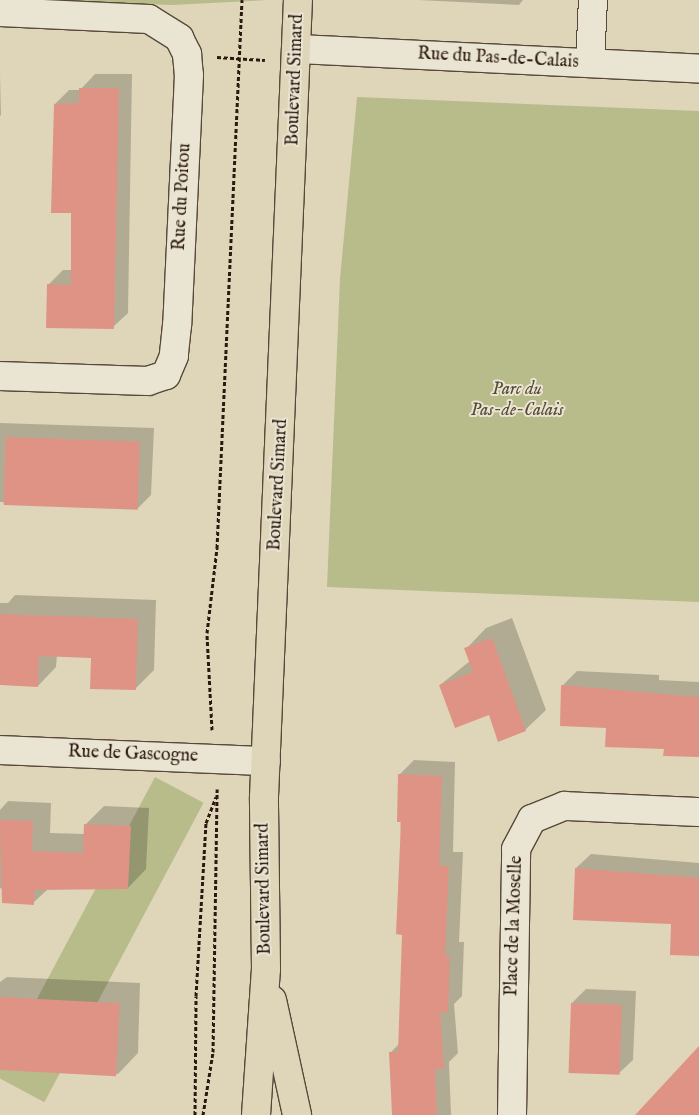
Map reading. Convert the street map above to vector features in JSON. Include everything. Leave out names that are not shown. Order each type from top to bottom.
[{"type":"main road","name":"Boulevard Simard","points":[[256,1115],[266,969],[266,761],[298,0]]},
{"type":"main road","name":"Boulevard Simard","points":[[266,969],[297,1115]]},
{"type":"street","points":[[590,63],[592,0]]},
{"type":"street","name":"Rue du Poitou","points":[[0,12],[149,19],[179,38],[188,54],[189,75],[178,325],[174,356],[166,375],[148,381],[0,376]]},
{"type":"street","name":"Rue du Pas-de-Calais","points":[[297,49],[699,69]]},
{"type":"street","name":"Rue de Gascogne","points":[[0,750],[266,761]]},
{"type":"street","name":"Place de la Moselle","points":[[512,1115],[516,850],[532,819],[564,806],[699,812]]},
{"type":"path","points":[[211,718],[208,623],[217,548],[242,0]]},
{"type":"path","points":[[206,57],[271,60]]},
{"type":"path","points":[[195,1115],[196,996],[206,823],[209,806],[217,797],[213,1052],[203,1115]]},
{"type":"green space","points":[[0,0],[268,0],[172,5]]},
{"type":"green space","name":"Parc du Pas-de-Calais","points":[[357,97],[699,111],[699,602],[327,587],[340,279]]},
{"type":"green space","points":[[155,777],[204,803],[44,1102],[0,1079],[0,1069]]},
{"type":"building","points":[[79,88],[119,88],[114,329],[46,328],[47,284],[71,285],[71,213],[51,213],[54,104],[79,103]]},
{"type":"building","points":[[6,437],[140,442],[138,510],[4,505]]},
{"type":"building","points":[[0,614],[138,619],[136,690],[90,689],[91,658],[39,656],[38,687],[0,685]]},
{"type":"building","points":[[492,638],[526,731],[498,742],[489,715],[455,728],[439,685],[473,672],[464,648]]},
{"type":"building","points":[[561,685],[699,697],[699,757],[663,756],[664,749],[605,747],[606,728],[560,726]]},
{"type":"building","points":[[398,774],[442,776],[439,866],[449,866],[445,956],[450,956],[448,1012],[440,1012],[444,1069],[435,1069],[437,1115],[392,1115],[389,1052],[398,1052],[402,935],[396,934],[401,822],[397,822]]},
{"type":"building","points":[[0,820],[33,821],[32,851],[83,853],[84,824],[131,826],[128,889],[34,890],[34,905],[2,903]]},
{"type":"building","points":[[575,868],[699,878],[699,956],[670,955],[671,924],[573,920]]},
{"type":"building","points":[[0,997],[120,1003],[116,1076],[0,1070]]},
{"type":"building","points":[[571,1003],[622,1005],[620,1075],[569,1073]]},
{"type":"building","points":[[699,1046],[699,1115],[635,1115]]}]
